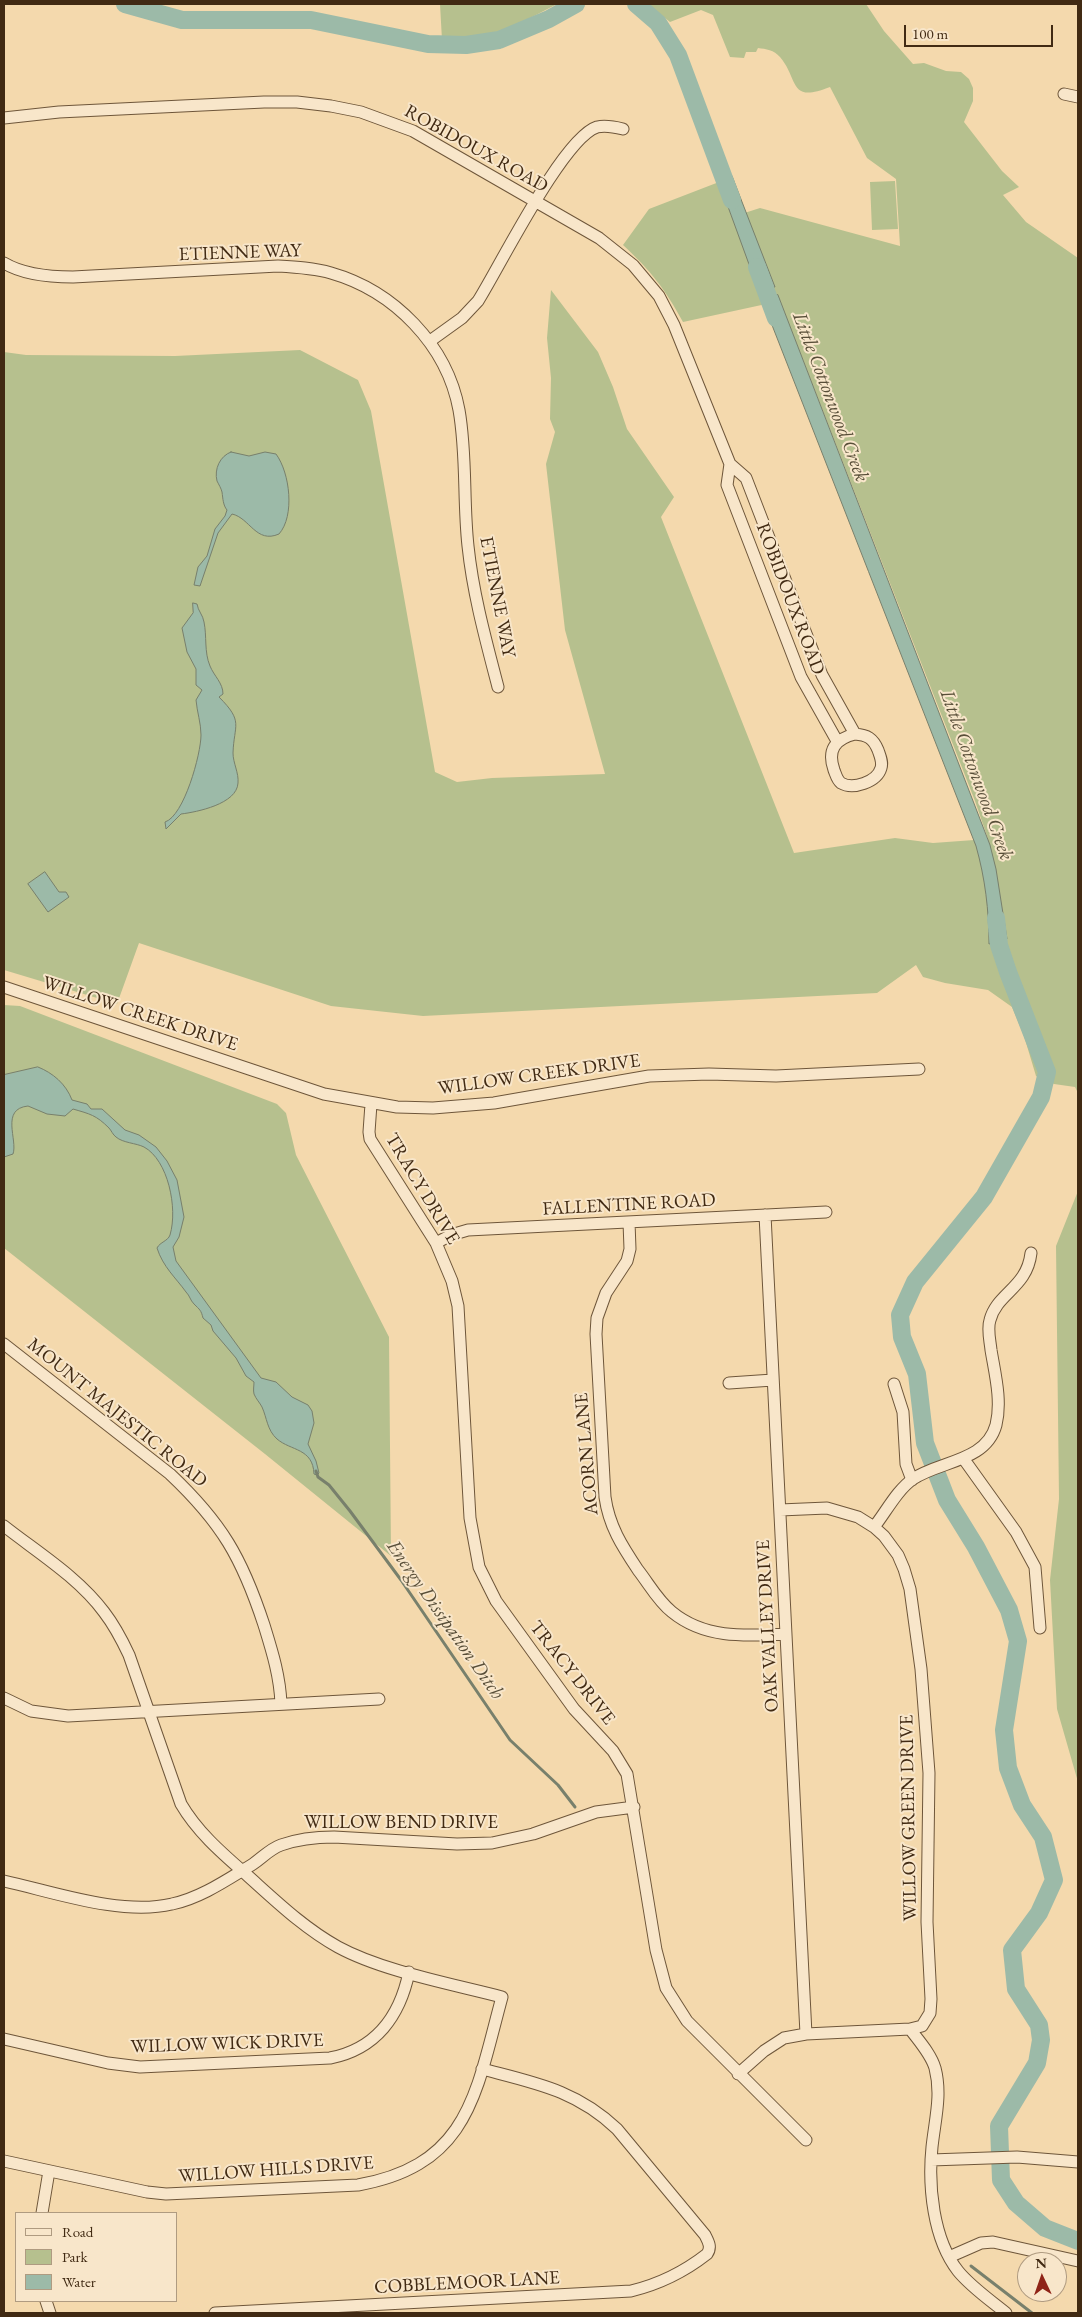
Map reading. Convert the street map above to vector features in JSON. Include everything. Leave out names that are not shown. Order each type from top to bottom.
[{"type":"street","points":[[1064,94],[1078,96]]},
{"type":"street","name":"ROBIDOUX ROAD","points":[[4,118],[59,112],[264,102],[297,102],[361,112],[413,131],[618,252],[648,280],[659,296],[674,325],[730,464],[746,478],[822,675],[855,734]]},
{"type":"street","points":[[430,341],[462,318],[478,301],[568,151],[585,134],[596,127],[610,126],[624,129]]},
{"type":"street","name":"ETIENNE WAY","points":[[4,263],[29,273],[73,277],[278,266],[307,267],[354,281],[379,294],[402,312],[430,341],[451,382],[459,409],[471,572],[498,688]]},
{"type":"street","name":"ROBIDOUX ROAD","points":[[730,464],[727,485],[801,677],[837,740]]},
{"type":"street","points":[[855,734],[865,734],[875,743],[881,760],[879,773],[874,778],[856,786],[840,782],[836,777],[831,761],[831,752],[837,740],[855,734]]},
{"type":"street","name":"WILLOW CREEK DRIVE","points":[[4,987],[324,1094],[371,1104],[432,1108],[465,1106],[494,1103],[613,1081],[676,1074],[776,1076],[919,1069]]},
{"type":"street","name":"TRACY DRIVE","points":[[371,1104],[370,1139],[436,1243],[452,1281],[458,1306],[470,1518],[472,1541],[479,1567],[496,1601],[574,1709],[621,1761],[627,1774],[634,1807],[656,1950],[666,1988],[688,2021],[738,2074],[806,2140]]},
{"type":"street","name":"FALLENTINE ROAD","points":[[436,1243],[451,1235],[468,1230],[826,1212]]},
{"type":"street","name":"OAK VALLEY DRIVE","points":[[765,1215],[806,2034]]},
{"type":"street","name":"ACORN LANE","points":[[629,1222],[630,1249],[627,1261],[600,1306],[596,1334],[605,1498],[607,1514],[613,1532],[658,1596],[671,1611],[683,1620],[714,1633],[731,1635],[786,1634]]},
{"type":"street","points":[[874,1527],[916,1478],[948,1462],[973,1454],[981,1448],[995,1428],[998,1403],[990,1336],[990,1319],[998,1305],[1024,1277],[1030,1265],[1031,1254]]},
{"type":"street","name":"MOUNT MAJESTIC ROAD","points":[[4,1344],[170,1474],[196,1498],[218,1526],[237,1555],[252,1587],[274,1656],[282,1704]]},
{"type":"street","points":[[729,1382],[773,1380]]},
{"type":"street","points":[[894,1384],[903,1412],[906,1464],[916,1478]]},
{"type":"street","points":[[963,1458],[1016,1532],[1036,1567],[1040,1628]]},
{"type":"street","name":"WILLOW GREEN DRIVE","points":[[780,1510],[827,1508],[858,1516],[874,1527],[898,1555],[906,1576],[916,1628],[927,1721],[930,1813],[927,1922],[930,2013],[922,2026],[910,2029]]},
{"type":"street","points":[[4,1526],[66,1575],[103,1611],[130,1655],[171,1779],[186,1812],[207,1838],[297,1920],[317,1934],[364,1958],[409,1972]]},
{"type":"street","points":[[4,1698],[31,1711],[68,1716],[149,1710],[379,1699]]},
{"type":"street","name":"WILLOW BEND DRIVE","points":[[4,1881],[104,1904],[127,1908],[150,1908],[191,1898],[209,1890],[280,1846],[315,1837],[457,1844],[492,1843],[533,1834],[596,1812],[634,1807]]},
{"type":"street","name":"WILLOW HILLS DRIVE","points":[[4,2161],[147,2192],[166,2194],[358,2185],[380,2181],[400,2174],[418,2164],[444,2144],[462,2122],[470,2108],[502,1998],[409,1972]]},
{"type":"street","name":"WILLOW WICK DRIVE","points":[[4,2039],[108,2063],[140,2067],[330,2058],[358,2049],[385,2028],[398,2008],[409,1972]]},
{"type":"street","points":[[738,2074],[774,2043],[784,2038],[806,2034],[910,2029],[934,2066],[938,2082],[938,2112],[931,2160],[936,2222],[949,2257],[966,2280],[1006,2313]]},
{"type":"street","name":"COBBLEMOOR LANE","points":[[215,2313],[631,2291],[649,2287],[684,2272],[710,2250],[709,2242],[704,2234],[617,2128],[605,2117],[577,2098],[562,2091],[482,2069]]},
{"type":"street","points":[[931,2160],[1017,2157],[1078,2162]]},
{"type":"street","points":[[42,2212],[49,2171]]},
{"type":"street","points":[[949,2257],[976,2245],[993,2242],[1078,2261]]},
{"type":"green space","points":[[440,4],[557,4],[488,40],[462,43],[442,40]]},
{"type":"green space","points":[[648,4],[866,4],[884,31],[913,64],[924,63],[946,71],[961,72],[969,79],[973,88],[973,101],[964,122],[1002,171],[1019,187],[1003,195],[1026,222],[1078,258],[1078,1093],[1075,1087],[1054,1084],[1036,1076],[1024,1036],[1012,1007],[988,990],[945,983],[923,977],[916,965],[877,993],[423,1016],[331,1006],[139,943],[117,1004],[4,970],[4,352],[26,355],[175,356],[300,350],[358,380],[371,411],[435,772],[457,782],[492,778],[605,774],[565,630],[546,464],[555,432],[550,419],[551,378],[547,338],[551,290],[598,352],[613,387],[627,429],[674,497],[661,517],[794,853],[895,838],[933,843],[988,839],[975,801],[780,301],[683,322],[657,281],[623,245],[649,209],[719,182],[732,217],[760,208],[900,246],[896,179],[867,158],[830,87],[807,93],[801,91],[796,87],[786,65],[780,57],[770,50],[758,48],[756,52],[746,52],[744,58],[730,57],[713,15],[701,10],[670,22]]},
{"type":"green space","points":[[895,181],[898,229],[872,230],[870,182]]},
{"type":"green space","points":[[4,1005],[20,1006],[277,1104],[286,1113],[296,1155],[389,1337],[391,1556],[4,1248]]},
{"type":"green space","points":[[1078,1191],[1078,1782],[1057,1709],[1050,1580],[1059,1499],[1056,1246]]},
{"type":"water","points":[[732,176],[775,287],[758,289],[719,182]]},
{"type":"water","points":[[778,295],[990,845],[996,869],[1007,939],[989,944],[986,894],[976,846],[761,297]]},
{"type":"water","points":[[231,452],[249,456],[265,452],[276,454],[285,472],[289,494],[287,517],[279,534],[264,536],[244,520],[232,514],[218,533],[200,586],[194,585],[198,567],[207,556],[215,529],[225,516],[227,510],[217,481],[216,472],[221,460]]},
{"type":"water","points":[[193,603],[197,604],[205,627],[208,661],[223,690],[223,694],[219,697],[227,705],[235,718],[236,729],[233,753],[238,783],[236,790],[224,802],[206,809],[181,814],[166,829],[165,822],[179,809],[185,797],[195,769],[200,744],[201,731],[196,700],[202,690],[196,685],[196,669],[187,652],[182,628],[193,613]]},
{"type":"water","points":[[45,872],[59,892],[66,892],[69,897],[48,912],[28,884]]},
{"type":"water","points":[[38,1067],[49,1072],[58,1080],[72,1100],[87,1104],[91,1109],[102,1109],[125,1130],[139,1135],[156,1147],[167,1161],[177,1180],[184,1217],[179,1237],[173,1247],[176,1261],[261,1378],[276,1382],[292,1397],[308,1405],[312,1411],[314,1423],[308,1444],[316,1461],[319,1473],[317,1475],[314,1474],[313,1466],[306,1455],[283,1443],[274,1435],[254,1394],[254,1382],[246,1376],[236,1358],[213,1331],[211,1325],[203,1318],[200,1310],[163,1261],[157,1248],[170,1235],[173,1212],[172,1199],[165,1173],[152,1153],[144,1147],[119,1139],[104,1124],[88,1114],[73,1109],[65,1116],[47,1114],[28,1106],[20,1108],[12,1119],[13,1154],[4,1157],[4,1075]]},
{"type":"waterway","name":"Little Cottonwood Creek","points":[[125,4],[182,20],[311,20],[428,44],[466,45],[499,40],[549,19],[576,4]]},
{"type":"waterway","name":"Little Cottonwood Creek","points":[[636,4],[658,23],[678,55],[732,200]]},
{"type":"waterway","name":"Little Cottonwood Creek","points":[[757,267],[776,318]]},
{"type":"waterway","name":"Little Cottonwood Creek","points":[[996,918],[999,945],[1047,1072],[1041,1097],[984,1197],[915,1282],[900,1315],[902,1337],[917,1374],[925,1443],[947,1500],[976,1547],[1009,1610],[1018,1641],[1004,1730],[1008,1768],[1022,1805],[1043,1837],[1054,1880],[1039,1913],[1012,1950],[1016,1989],[1039,2025],[1041,2040],[1037,2063],[999,2126],[1001,2180],[1016,2203],[1045,2228],[1078,2241]]},
{"type":"waterway","name":"Energy Dissipation Ditch","points":[[316,1471],[318,1477],[329,1485],[350,1511],[401,1580],[510,1740],[558,1785],[575,1807]]},
{"type":"waterway","name":"Energy Dissipation Ditch","points":[[971,2266],[1032,2313]]}]
